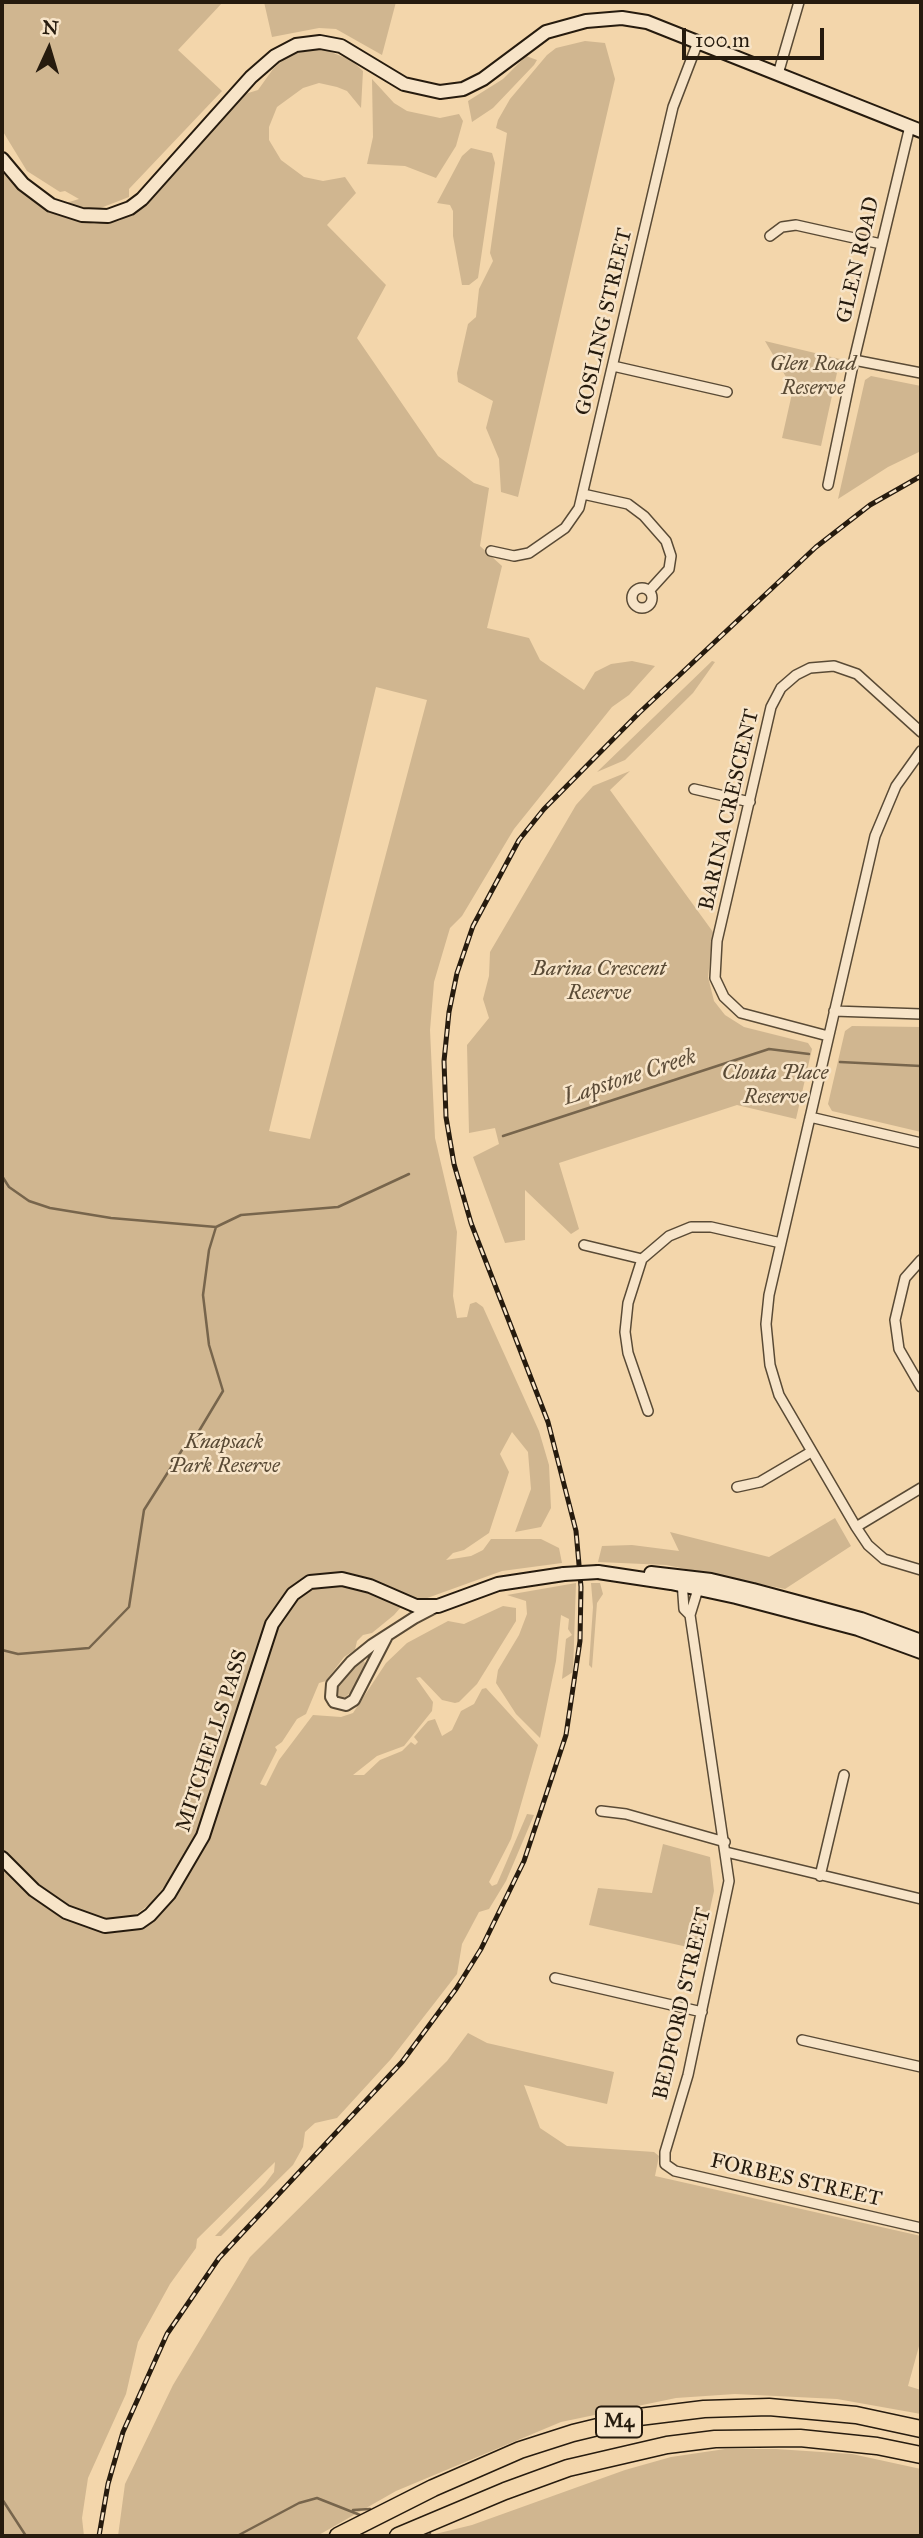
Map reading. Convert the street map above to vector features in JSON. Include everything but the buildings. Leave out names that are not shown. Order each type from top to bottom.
[{"type":"highway","name":"M4","points":[[338,2536],[433,2487],[508,2455],[573,2433],[639,2417],[704,2409],[769,2407],[856,2415],[921,2429]]},
{"type":"highway","name":"M4","points":[[398,2536],[568,2468],[667,2445],[715,2439],[800,2438],[877,2446],[921,2455]]},
{"type":"main road","points":[[2,159],[23,184],[51,205],[82,215],[108,216],[123,211],[142,199],[251,77],[275,55],[296,45],[320,42],[341,47],[404,84],[440,92],[474,84],[537,36],[569,24],[631,18],[916,129]]},
{"type":"main road","points":[[438,1606],[498,1584],[598,1572],[682,1580],[850,1616],[921,1641]]},
{"type":"main road","name":"MITCHELLS PASS","points":[[2,1858],[34,1890],[66,1912],[105,1926],[139,1922],[150,1915],[169,1894],[203,1836],[269,1632],[287,1599],[310,1583],[342,1579],[367,1585],[416,1606],[438,1606]]},
{"type":"main road","points":[[682,1580],[698,1589],[858,1629],[921,1652]]},
{"type":"street","points":[[778,74],[799,2]]},
{"type":"street","name":"GOSLING STREET","points":[[491,551],[514,556],[535,550],[568,524],[579,508],[673,107],[698,43]]},
{"type":"street","name":"GLEN ROAD","points":[[828,485],[881,244],[916,129]]},
{"type":"street","points":[[770,236],[782,228],[796,225],[881,244]]},
{"type":"street","points":[[854,360],[921,373]]},
{"type":"street","points":[[613,366],[727,392]]},
{"type":"street","points":[[583,494],[635,508],[666,541],[671,556],[669,569],[649,591]]},
{"type":"street","name":"BARINA CRESCENT","points":[[828,1036],[741,1013],[724,998],[715,978],[717,941],[771,707],[781,688],[802,671],[826,665],[850,670],[921,732]]},
{"type":"street","points":[[921,751],[896,786],[875,836],[767,1308],[768,1354],[779,1395],[811,1452],[867,1545],[884,1559],[921,1570]]},
{"type":"street","points":[[694,789],[750,802]]},
{"type":"street","points":[[834,1011],[921,1014]]},
{"type":"street","points":[[810,1116],[921,1143]]},
{"type":"street","points":[[648,1411],[625,1340],[628,1303],[642,1259],[669,1236],[691,1227],[711,1227],[781,1243]]},
{"type":"street","points":[[584,1245],[642,1259]]},
{"type":"street","points":[[921,1260],[905,1278],[895,1320],[899,1349],[921,1387]]},
{"type":"street","points":[[737,1487],[760,1482],[811,1452]]},
{"type":"street","points":[[856,1527],[921,1488]]},
{"type":"street","name":"BEDFORD STREET","points":[[664,2164],[665,2152],[688,2075],[729,1887],[690,1615],[684,1609],[682,1580]]},
{"type":"street","points":[[690,1615],[698,1589]]},
{"type":"street","points":[[387,1636],[356,1697],[346,1705],[334,1702],[331,1689],[337,1678],[360,1654],[387,1636],[438,1606]]},
{"type":"street","points":[[820,1876],[844,1775]]},
{"type":"street","points":[[601,1811],[626,1814],[820,1876],[921,1899]]},
{"type":"street","points":[[555,1978],[702,2012]]},
{"type":"street","points":[[802,2040],[921,2067]]},
{"type":"street","name":"FORBES STREET","points":[[664,2164],[671,2169],[921,2228]]},
{"type":"green space","points":[[2,2],[223,2],[178,50],[222,91],[129,189],[129,197],[98,209],[73,206],[66,203],[79,199],[65,191],[60,192],[27,171],[2,130]]},
{"type":"green space","points":[[264,2],[396,2],[382,55],[336,29],[319,28],[272,37]]},
{"type":"green space","points":[[585,41],[605,43],[615,79],[518,497],[501,492],[499,459],[486,428],[493,401],[458,382],[457,373],[468,324],[476,317],[479,289],[493,261],[490,253],[507,133],[496,128],[498,120],[510,99],[547,55],[556,48]]},
{"type":"green space","name":"Knapsack Park Reserve","points":[[323,49],[351,60],[363,71],[361,108],[347,91],[337,87],[319,83],[303,88],[277,107],[269,127],[269,140],[281,160],[304,177],[323,181],[345,177],[356,193],[327,225],[386,285],[357,338],[438,456],[474,483],[489,488],[480,546],[502,566],[487,628],[529,638],[540,660],[584,690],[595,672],[611,664],[632,661],[655,666],[629,695],[612,707],[514,829],[462,916],[450,928],[434,982],[430,1030],[435,1138],[457,1232],[453,1296],[457,1318],[467,1317],[470,1304],[476,1302],[483,1307],[539,1431],[549,1465],[551,1508],[541,1527],[515,1532],[531,1489],[528,1452],[512,1432],[500,1454],[509,1472],[489,1533],[464,1550],[453,1553],[446,1560],[471,1556],[483,1550],[491,1539],[541,1539],[559,1548],[562,1563],[502,1571],[419,1601],[399,1594],[391,1603],[401,1607],[394,1615],[372,1633],[363,1635],[357,1641],[355,1650],[344,1657],[326,1681],[319,1683],[306,1714],[297,1719],[282,1742],[275,1747],[277,1750],[260,1784],[266,1786],[279,1760],[313,1715],[341,1717],[353,1713],[386,1663],[407,1643],[448,1621],[464,1624],[503,1606],[516,1608],[516,1621],[477,1684],[455,1703],[442,1700],[420,1677],[416,1678],[433,1702],[432,1711],[404,1746],[377,1756],[353,1775],[364,1775],[380,1760],[402,1751],[411,1742],[415,1745],[418,1742],[414,1737],[428,1721],[435,1719],[442,1736],[452,1730],[461,1711],[474,1704],[482,1689],[486,1688],[538,1745],[511,1839],[489,1882],[492,1886],[497,1884],[527,1814],[534,1815],[506,1881],[489,1909],[479,1912],[462,1944],[457,1974],[391,2059],[337,2118],[315,2123],[305,2132],[303,2147],[293,2165],[221,2236],[215,2236],[265,2184],[274,2172],[275,2162],[197,2239],[196,2248],[170,2284],[138,2342],[126,2394],[88,2478],[82,2518],[84,2536],[2,2536],[2,1865],[27,1893],[57,1914],[85,1927],[114,1933],[138,1929],[157,1916],[185,1882],[213,1827],[226,1790],[206,1814],[199,1831],[167,1883],[150,1904],[127,1921],[105,1919],[66,1905],[39,1888],[2,1853],[2,170],[20,191],[51,212],[94,224],[119,221],[147,204],[222,118],[245,94],[258,90],[273,69],[290,54]],"holes":[[[376,687],[427,700],[310,1139],[269,1131]]]},
{"type":"green space","points":[[526,56],[537,60],[534,65],[493,108],[472,122],[468,101],[503,79]]},
{"type":"green space","points":[[372,79],[394,103],[407,111],[440,118],[459,114],[463,121],[456,146],[436,178],[405,166],[367,164],[373,137]]},
{"type":"green space","points":[[471,148],[492,153],[495,163],[478,278],[469,285],[462,285],[453,236],[453,211],[450,205],[437,203],[462,156]]},
{"type":"green space","name":"Glen Road Reserve","points":[[765,341],[840,359],[821,446],[782,438],[793,389]]},
{"type":"green space","points":[[871,376],[921,386],[921,451],[888,467],[838,499],[865,380]]},
{"type":"green space","points":[[712,661],[715,662],[693,693],[625,760],[597,772]]},
{"type":"green space","name":"Barina Crescent Reserve","points":[[630,771],[610,790],[713,932],[708,977],[714,1001],[725,1015],[744,1027],[808,1043],[812,1049],[796,1119],[737,1105],[559,1163],[579,1229],[571,1234],[525,1190],[525,1240],[505,1243],[473,1157],[499,1144],[495,1128],[469,1133],[467,1045],[489,1018],[483,999],[489,976],[490,952],[576,805],[593,786]]},
{"type":"green space","points":[[852,1026],[921,1027],[921,1132],[832,1111],[828,1104],[845,1031]]},
{"type":"green space","points":[[835,1518],[851,1546],[785,1589],[666,1565],[598,1562],[602,1546],[632,1545],[679,1551],[670,1532],[769,1557]]},
{"type":"green space","points":[[576,1583],[573,1672],[562,1679],[566,1639],[572,1635],[568,1629],[569,1619],[561,1615],[556,1661],[540,1738],[516,1714],[496,1683],[498,1670],[519,1635],[527,1614],[526,1601],[507,1595]]},
{"type":"green space","points":[[591,1583],[600,1583],[603,1594],[597,1603],[592,1668],[589,1665],[593,1607]]},
{"type":"green space","points":[[363,1659],[366,1665],[352,1691],[343,1699],[338,1698],[338,1685]]},
{"type":"green space","points":[[663,1844],[710,1857],[714,1891],[701,1950],[589,1925],[598,1888],[652,1893]]},
{"type":"green space","points":[[468,2033],[487,2043],[614,2072],[607,2104],[524,2085],[540,2128],[567,2146],[654,2152],[659,2156],[655,2176],[921,2236],[921,2339],[908,2386],[921,2390],[921,2414],[837,2399],[735,2394],[676,2398],[561,2422],[396,2491],[317,2536],[118,2536],[125,2484],[173,2385],[250,2257],[447,2061]]},
{"type":"green space","points":[[725,2449],[852,2454],[921,2469],[921,2536],[427,2536],[472,2525],[625,2470],[671,2457]]},
{"type":"waterway","name":"Lapstone Creek","points":[[503,1136],[769,1049],[809,1054]]},
{"type":"waterway","name":"Lapstone Creek","points":[[840,1062],[921,1066]]},
{"type":"waterway","name":"Lapstone Creek","points":[[2,1650],[18,1654],[89,1648],[129,1607],[144,1510],[182,1450],[199,1431],[223,1391],[209,1345],[203,1295],[209,1250],[216,1227],[241,1215],[338,1207],[409,1174]]},
{"type":"waterway","points":[[2,1176],[9,1187],[29,1201],[50,1208],[111,1218],[216,1227]]},
{"type":"waterway","points":[[237,2536],[299,2503],[317,2498],[360,2515]]},
{"type":"waterway","points":[[2,2499],[26,2536]]},
{"type":"waterway","points":[[353,2510],[370,2509]]},
{"type":"railway","points":[[99,2536],[108,2484],[123,2432],[167,2334],[219,2258],[402,2062],[456,1989],[481,1949],[524,1861],[566,1735],[580,1641],[581,1587],[576,1531],[548,1422],[471,1223],[454,1164],[446,1117],[444,1061],[449,1012],[457,973],[473,926],[519,840],[544,809],[639,713],[816,547],[870,505],[921,476]]},
{"type":"park label","name":"Clouta Place Reserve","points":[[775,1086]]}]
